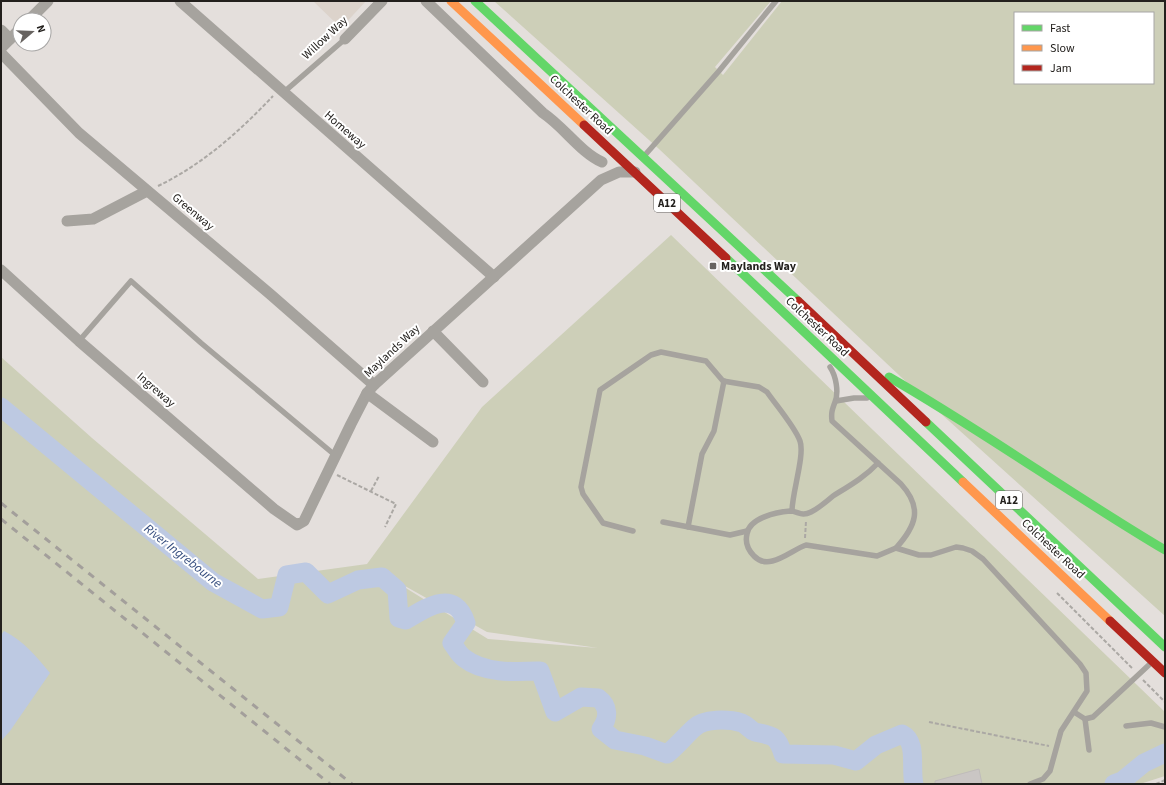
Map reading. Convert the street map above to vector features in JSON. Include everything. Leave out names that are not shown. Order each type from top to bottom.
[{"type":"highway","name":"Colchester Road","points":[[451,1],[595,135],[629,172],[780,310],[1165,673]]},
{"type":"highway","name":"Colchester Road","points":[[475,1],[1165,647]]},
{"type":"highway","name":"A12","points":[[862,362],[901,383],[1115,521],[1165,550]]},
{"type":"street","points":[[37,12],[48,1]]},
{"type":"street","name":"Homeway","points":[[180,1],[494,277]]},
{"type":"street","name":"Willow Way","points":[[345,39],[382,1]]},
{"type":"street","name":"Colchester Road","points":[[426,1],[543,113],[554,120],[594,158],[603,163],[629,172]]},
{"type":"street","points":[[1,30],[10,39],[1,48]]},
{"type":"street","name":"Greenway","points":[[1,54],[79,133],[270,294],[370,389],[433,442]]},
{"type":"street","points":[[595,135],[604,170],[601,180]]},
{"type":"street","name":"Maylands Way","points":[[297,525],[304,521],[370,389],[601,180],[615,173],[629,172]]},
{"type":"street","points":[[67,221],[93,219],[147,191]]},
{"type":"street","name":"Ingreway","points":[[1,270],[79,341],[274,509],[297,525]]},
{"type":"street","points":[[433,331],[483,382]]},
{"type":"lane","points":[[643,157],[709,83],[776,1]]},
{"type":"lane","name":"Willow Way","points":[[282,91],[345,39]]},
{"type":"lane","points":[[79,341],[131,281],[201,343],[336,456]]},
{"type":"lane","points":[[780,310],[803,340]]},
{"type":"lane","points":[[633,531],[603,523],[581,491],[600,390],[651,355],[661,352],[706,361],[724,381],[764,389],[798,436],[801,452],[792,500],[792,511]]},
{"type":"lane","points":[[824,361],[836,378],[836,401],[832,408],[832,421],[878,463],[908,492],[914,504],[915,515],[912,526],[908,536],[896,548],[877,556],[806,545],[797,548],[781,559],[772,562],[755,558],[750,552],[746,541],[747,531],[750,525],[768,516],[792,511],[799,514],[806,514],[866,474],[878,463]]},
{"type":"lane","points":[[688,527],[702,454],[714,430],[724,381]]},
{"type":"lane","points":[[836,401],[854,398],[874,398]]},
{"type":"lane","points":[[663,522],[730,535],[747,531]]},
{"type":"lane","points":[[896,548],[919,555],[932,555],[956,547],[972,551],[983,559],[1080,664],[1086,673],[1087,692],[1068,719],[1062,731],[1050,771],[1043,779],[1030,784]]},
{"type":"lane","points":[[1085,719],[1093,716],[1153,661]]},
{"type":"lane","points":[[1074,712],[1085,719]]},
{"type":"lane","points":[[1085,719],[1089,750]]},
{"type":"lane","points":[[1126,726],[1151,723],[1165,727]]},
{"type":"path","points":[[147,191],[191,168],[282,91]]},
{"type":"path","points":[[329,471],[396,504],[385,527]]},
{"type":"path","points":[[371,491],[379,476]]},
{"type":"path","points":[[806,514],[804,536],[806,545]]},
{"type":"path","points":[[929,722],[1057,747]]},
{"type":"path","points":[[1156,784],[1165,780]]},
{"type":"shaded area","points":[[313,1],[366,1],[341,28]]},
{"type":"green space","points":[[494,1],[771,1],[715,67],[723,75],[782,1],[1165,1],[1165,616],[918,393],[659,149]]},
{"type":"green space","points":[[671,235],[1165,712],[1165,776],[1140,784],[1,784],[1,357],[92,438],[258,579],[367,564],[482,407]],"holes":[[[380,572],[487,632],[598,648],[488,639]]]},
{"type":"water","points":[[4,631],[24,644],[50,673],[10,731],[1,741],[1,635]]},
{"type":"building","points":[[979,769],[982,784],[935,784],[935,781]]},
{"type":"waterway","name":"River Ingrebourne","points":[[1,407],[213,582],[262,609],[279,607],[287,575],[306,572],[328,594],[358,580],[382,577],[397,590],[399,618],[406,620],[431,606],[440,604],[448,603],[455,606],[461,612],[466,623],[452,643],[461,655],[472,663],[481,667],[500,671],[540,671],[555,712],[581,697],[598,698],[602,701],[607,712],[604,725],[601,729],[615,740],[645,746],[667,754],[698,725],[704,722],[717,720],[730,721],[742,723],[755,732],[774,737],[779,743],[783,754],[834,755],[856,761],[876,745],[902,734],[907,738],[912,749],[914,784]]},
{"type":"waterway","name":"River Ingrebourne","points":[[1114,784],[1122,781],[1144,763],[1165,753]]},
{"type":"railway","points":[[1,503],[352,784]]},
{"type":"railway","points":[[1,519],[330,784]]},
{"type":"traffic: fast","points":[[475,1],[798,301]]},
{"type":"traffic: fast","points":[[726,258],[963,482]]},
{"type":"traffic: fast","points":[[889,377],[959,419],[1165,550]]},
{"type":"traffic: fast","points":[[926,422],[1165,647]]},
{"type":"traffic: slow","points":[[451,1],[584,125]]},
{"type":"traffic: slow","points":[[963,482],[1110,621]]},
{"type":"traffic: jam","points":[[584,125],[726,258]]},
{"type":"traffic: jam","points":[[798,301],[926,422]]},
{"type":"traffic: jam","points":[[1110,621],[1165,673]]},
{"type":"place","name":"Maylands Way","points":[[713,266]]}]
